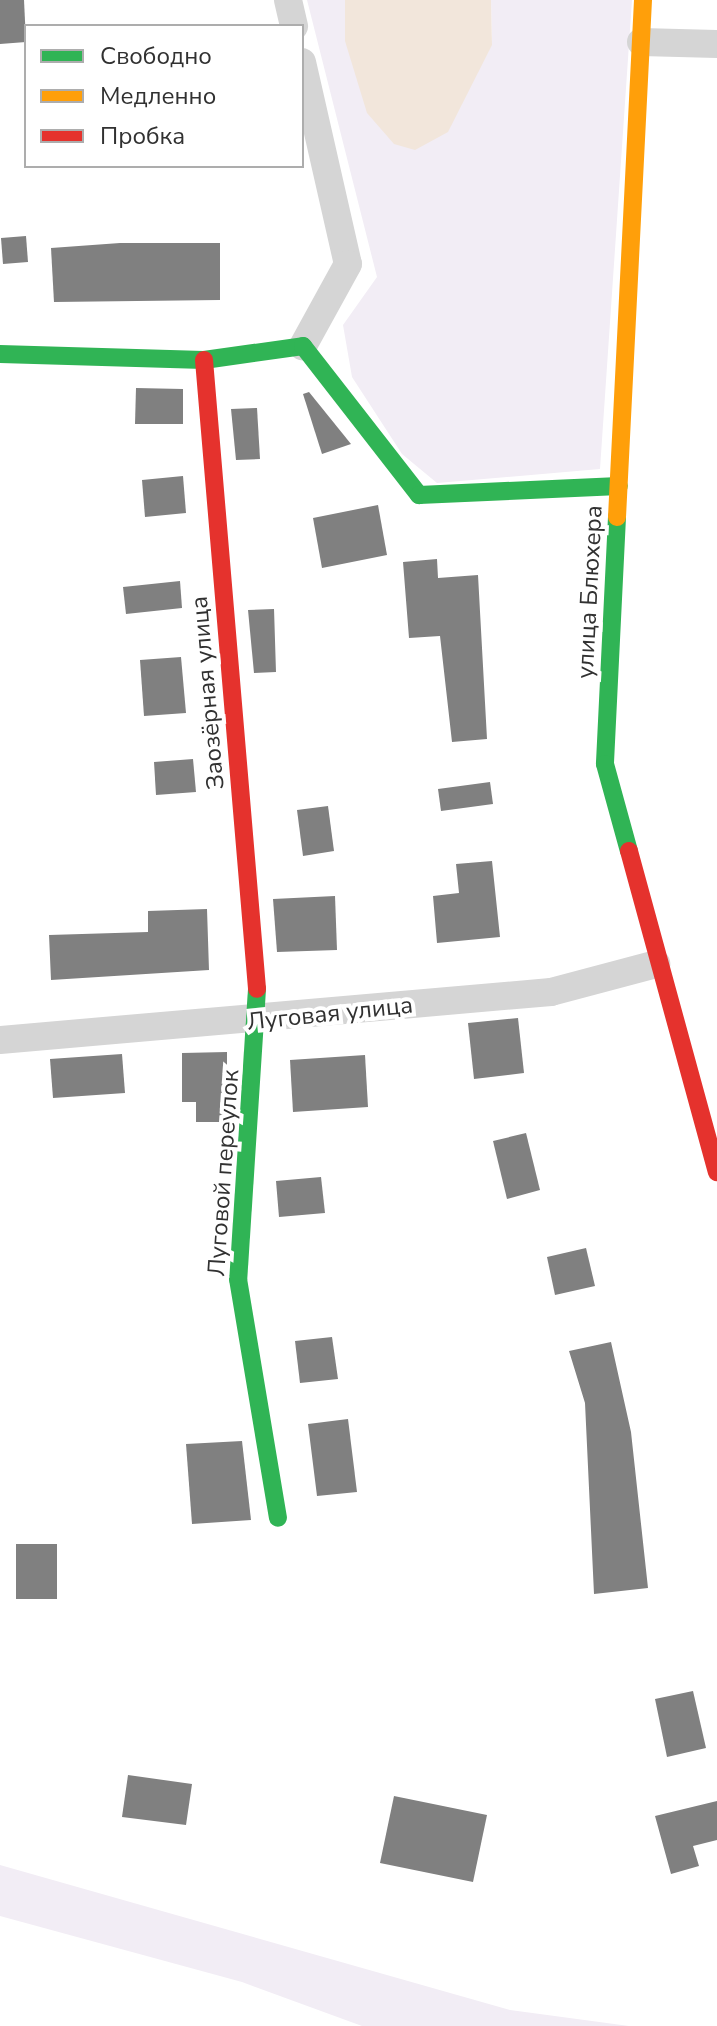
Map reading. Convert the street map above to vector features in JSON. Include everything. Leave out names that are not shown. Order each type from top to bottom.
[{"type":"street","points":[[288,0],[294,24]]},
{"type":"street","name":"улица Блюхера","points":[[643,0],[605,764],[656,964],[717,1172]]},
{"type":"street","points":[[641,42],[717,44]]},
{"type":"street","points":[[303,346],[348,264],[304,71]]},
{"type":"street","points":[[303,346],[419,495],[619,486]]},
{"type":"street","points":[[0,354],[204,360],[303,346]]},
{"type":"street","name":"Заозёрная улица","points":[[204,360],[260,1022]]},
{"type":"street","name":"Луговая улица","points":[[0,1040],[260,1022],[551,992],[656,964]]},
{"type":"street","name":"Луговой переулок","points":[[260,1022],[238,1279],[278,1518]]},
{"type":"shaded area","points":[[307,0],[345,0],[345,41],[492,45],[491,0],[632,0],[600,469],[437,483],[402,454],[352,377],[343,325],[377,277]]},
{"type":"shaded area","points":[[345,0],[491,0],[492,45],[448,132],[415,150],[394,144],[367,113],[345,41]]},
{"type":"shaded area","points":[[0,1865],[510,2010],[629,2026],[362,2026],[242,1982],[0,1916]]},
{"type":"building","points":[[0,0],[24,0],[24,42],[0,44]]},
{"type":"building","points":[[26,236],[28,262],[3,264],[1,238]]},
{"type":"building","points":[[120,243],[220,243],[220,300],[54,302],[51,248]]},
{"type":"building","points":[[136,388],[183,389],[183,424],[135,424]]},
{"type":"building","points":[[309,392],[351,444],[322,454],[303,394]]},
{"type":"building","points":[[257,408],[260,459],[236,460],[231,409]]},
{"type":"building","points":[[183,476],[186,513],[145,517],[142,480]]},
{"type":"building","points":[[378,505],[387,555],[322,568],[313,518]]},
{"type":"building","points":[[437,559],[438,578],[478,575],[487,739],[452,742],[440,636],[409,638],[403,562]]},
{"type":"building","points":[[180,581],[182,608],[126,614],[123,587]]},
{"type":"building","points":[[274,609],[276,672],[254,673],[248,610]]},
{"type":"building","points":[[181,657],[186,713],[144,716],[140,660]]},
{"type":"building","points":[[193,759],[196,792],[156,795],[154,762]]},
{"type":"building","points":[[490,782],[493,804],[441,811],[438,789]]},
{"type":"building","points":[[328,806],[334,851],[303,856],[297,810]]},
{"type":"building","points":[[492,861],[500,937],[437,943],[433,896],[459,893],[456,864]]},
{"type":"building","points":[[335,896],[337,950],[277,952],[273,899]]},
{"type":"building","points":[[207,909],[209,970],[51,980],[49,935],[148,932],[148,911]]},
{"type":"building","points":[[518,1018],[524,1073],[474,1079],[468,1023]]},
{"type":"building","points":[[227,1052],[227,1122],[196,1122],[196,1102],[182,1102],[182,1053]]},
{"type":"building","points":[[122,1054],[125,1093],[53,1098],[50,1059]]},
{"type":"building","points":[[365,1055],[368,1107],[293,1112],[290,1060]]},
{"type":"building","points":[[526,1133],[540,1190],[507,1199],[493,1141]]},
{"type":"building","points":[[321,1177],[325,1213],[279,1217],[276,1181]]},
{"type":"building","points":[[586,1248],[595,1286],[555,1295],[547,1257]]},
{"type":"building","points":[[332,1337],[338,1379],[300,1383],[295,1341]]},
{"type":"building","points":[[611,1342],[631,1432],[648,1588],[594,1594],[585,1403],[569,1351]]},
{"type":"building","points":[[348,1419],[357,1492],[317,1496],[308,1424]]},
{"type":"building","points":[[242,1441],[251,1520],[192,1524],[186,1444]]},
{"type":"building","points":[[16,1544],[57,1544],[57,1599],[16,1599]]},
{"type":"building","points":[[693,1691],[706,1748],[667,1757],[655,1699]]},
{"type":"building","points":[[128,1775],[192,1784],[186,1825],[122,1817]]},
{"type":"building","points":[[394,1796],[487,1815],[473,1882],[380,1863]]},
{"type":"building","points":[[717,1801],[717,1840],[693,1846],[699,1866],[671,1874],[655,1816]]},
{"type":"traffic: fast","points":[[0,354],[204,360],[303,346],[419,495],[619,486]]},
{"type":"traffic: fast","points":[[617,517],[605,764],[629,851]]},
{"type":"traffic: fast","points":[[257,989],[238,1279],[278,1518]]},
{"type":"traffic: slow","points":[[617,517],[643,0]]},
{"type":"traffic: jam","points":[[204,360],[257,989]]},
{"type":"traffic: jam","points":[[629,851],[717,1172]]}]
